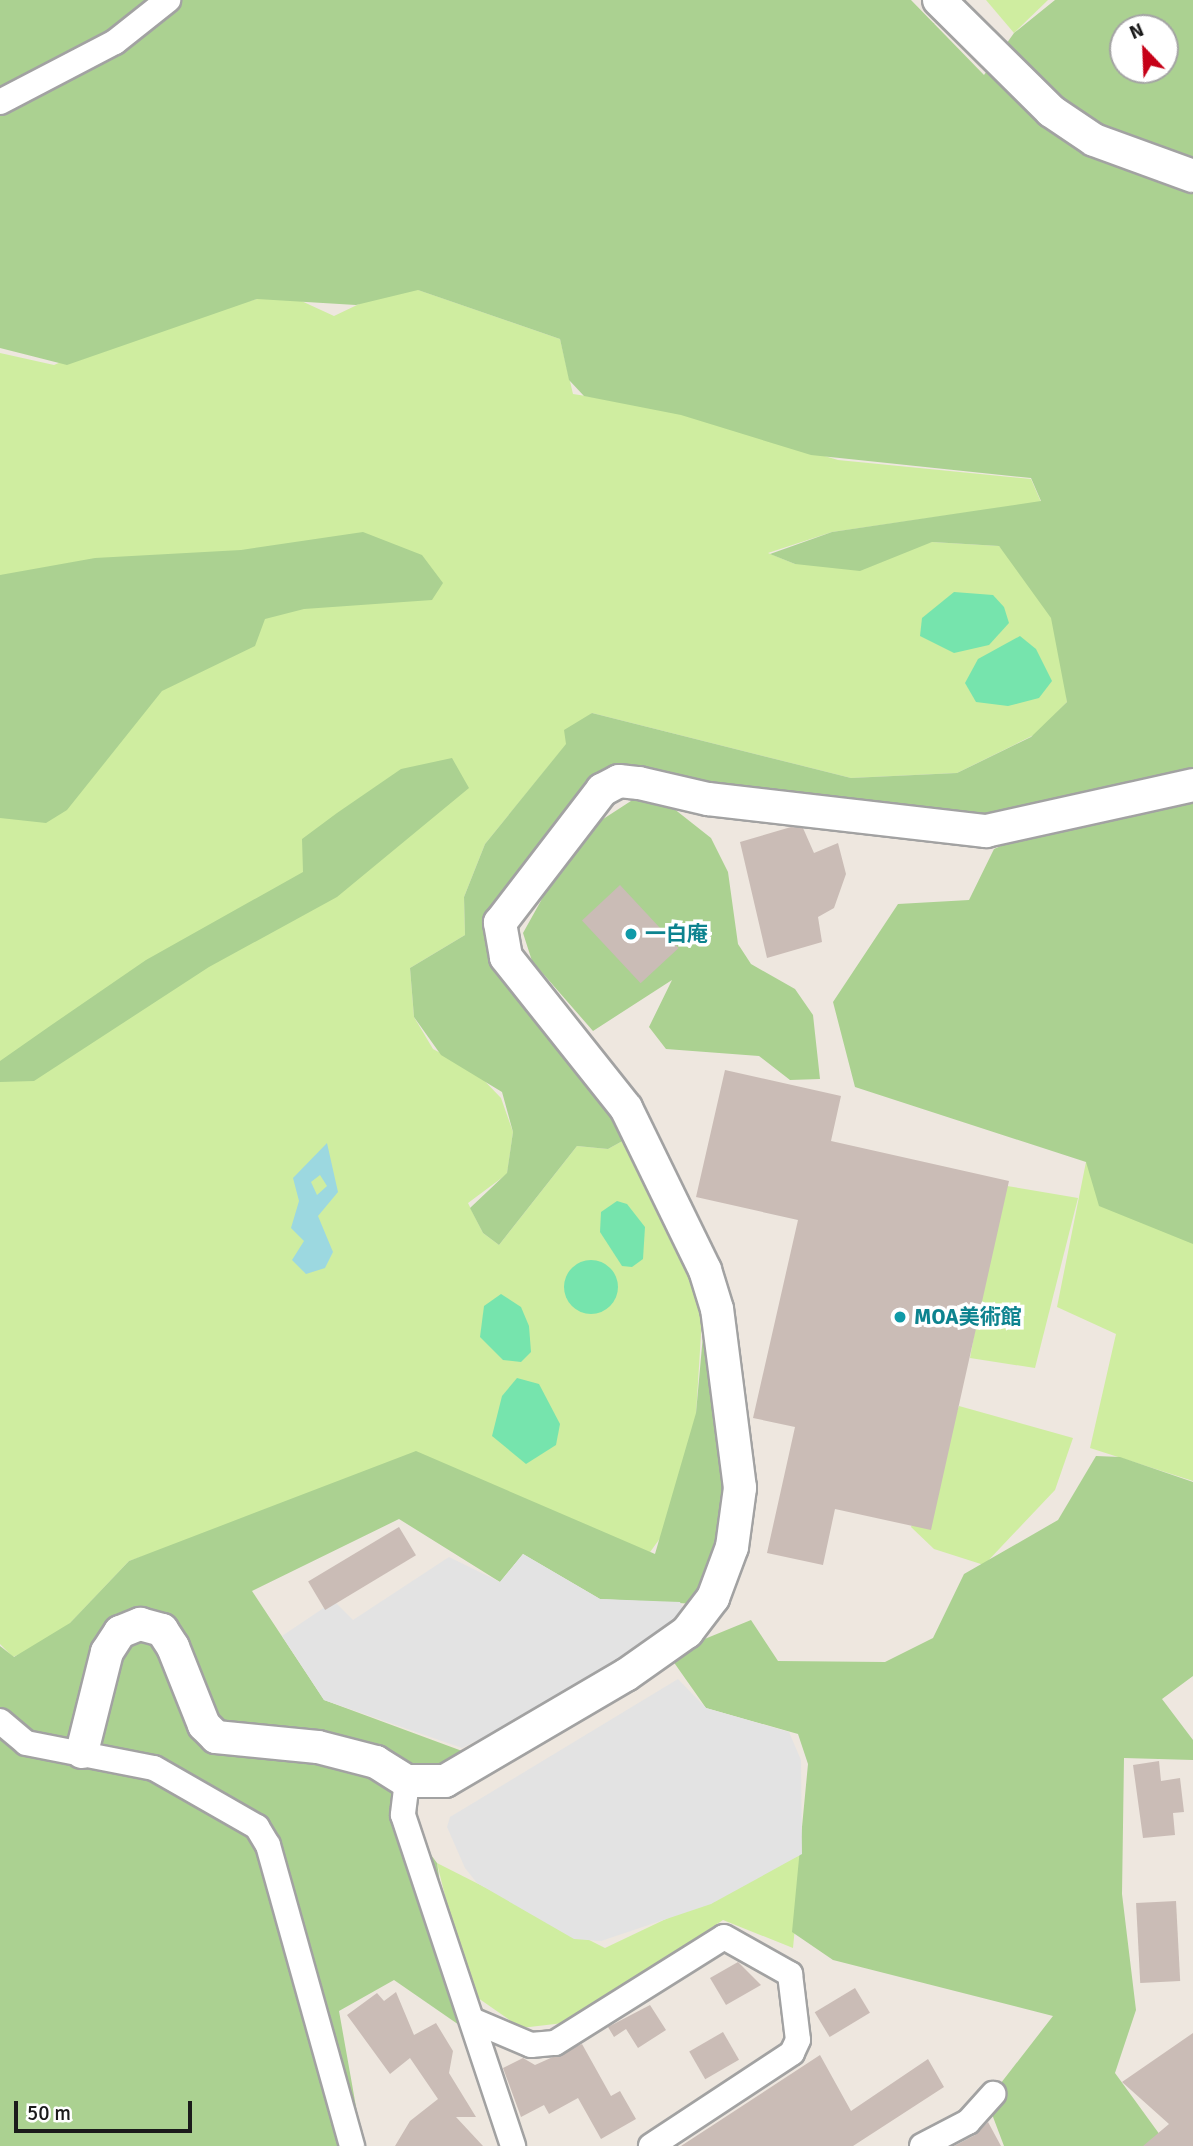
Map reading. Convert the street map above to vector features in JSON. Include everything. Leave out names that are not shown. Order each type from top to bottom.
[{"type":"street","points":[[0,102],[115,42],[168,0]]},
{"type":"street","points":[[939,0],[1051,111],[1094,140],[1193,176]]},
{"type":"street","points":[[82,1752],[107,1652],[120,1632],[140,1625],[162,1630],[204,1725],[216,1737],[318,1746],[376,1762],[407,1781],[445,1781],[687,1632],[713,1598],[739,1517],[717,1309],[705,1270],[626,1108],[506,957],[500,923],[512,899],[602,789],[618,781],[877,823],[985,831],[1193,785]]},
{"type":"street","points":[[0,1721],[26,1743],[154,1768],[257,1827],[268,1845],[352,2146]]},
{"type":"street","points":[[407,1781],[403,1815],[513,2146]]},
{"type":"street","points":[[472,2020],[531,2045],[555,2043],[724,1937],[790,1974],[798,2040],[792,2053],[652,2146]]},
{"type":"street","points":[[922,2146],[968,2122],[993,2094]]},
{"type":"green space","points":[[0,0],[911,0],[984,75],[1014,33],[1055,0],[1193,0],[1193,1244],[1099,1206],[1086,1162],[855,1087],[833,1002],[898,904],[969,900],[994,849],[1096,804],[990,822],[599,779],[492,906],[494,960],[635,1134],[608,1149],[577,1146],[499,1245],[483,1233],[470,1208],[507,1173],[513,1132],[502,1092],[441,1055],[414,1017],[410,968],[465,935],[464,897],[485,844],[566,744],[564,730],[592,713],[851,778],[957,773],[1031,737],[1067,702],[1051,618],[999,546],[932,542],[860,571],[795,564],[770,554],[832,532],[1041,501],[1031,478],[811,455],[681,415],[584,396],[569,380],[560,339],[418,290],[356,305],[257,299],[67,365],[0,348]]},
{"type":"green space","points":[[986,0],[1048,0],[1014,33]]},
{"type":"green space","points":[[401,284],[560,339],[573,394],[663,408],[838,460],[1031,479],[1041,502],[832,532],[768,553],[795,564],[932,542],[999,546],[1059,614],[1067,702],[1036,734],[957,773],[851,778],[592,713],[485,844],[464,897],[465,935],[410,968],[414,1017],[433,1049],[476,1072],[501,1098],[513,1132],[507,1174],[468,1203],[483,1233],[499,1245],[577,1146],[608,1149],[635,1134],[705,1270],[691,1495],[648,1555],[422,1460],[129,1561],[56,1638],[13,1657],[0,1644],[0,353],[54,365],[128,333],[257,299],[297,299],[334,316]]},
{"type":"green space","points":[[363,532],[422,555],[443,583],[432,600],[304,609],[265,619],[255,646],[162,691],[67,810],[46,823],[0,818],[0,575],[95,558],[241,550]]},
{"type":"green space","points":[[954,592],[993,595],[1004,607],[1009,623],[989,645],[954,653],[920,636],[922,618]]},
{"type":"green space","points":[[1020,636],[1036,649],[1052,681],[1039,698],[1008,706],[976,702],[965,683],[978,659]]},
{"type":"green space","points":[[452,758],[469,788],[337,897],[209,967],[34,1081],[0,1082],[0,1061],[50,1026],[146,960],[303,872],[302,839],[337,813],[401,769]]},
{"type":"green space","points":[[634,799],[673,808],[711,838],[728,872],[738,944],[751,964],[795,989],[813,1015],[820,1079],[790,1080],[759,1056],[666,1049],[649,1027],[672,980],[593,1031],[532,961],[523,933],[577,836]]},
{"type":"green space","points":[[1086,1162],[1193,1234],[1193,1481],[1090,1448],[1116,1334],[1057,1307]]},
{"type":"green space","points":[[1001,1185],[1078,1198],[1035,1368],[970,1358]]},
{"type":"green space","points":[[617,1201],[627,1204],[645,1227],[643,1259],[632,1267],[622,1266],[600,1232],[601,1212]]},
{"type":"green space","points":[[591,1260],[610,1268],[618,1287],[610,1306],[591,1314],[572,1306],[564,1287],[572,1268]]},
{"type":"green space","points":[[501,1294],[521,1307],[529,1326],[531,1352],[521,1362],[503,1360],[480,1337],[484,1306]]},
{"type":"green space","points":[[705,1313],[740,1488],[697,1604],[600,1599],[523,1554],[500,1582],[399,1519],[252,1591],[324,1700],[473,1755],[391,1801],[437,1863],[462,2027],[394,1980],[339,2011],[363,2146],[0,2146],[0,1646],[14,1657],[70,1623],[129,1561],[416,1451],[655,1554],[696,1413]]},
{"type":"green space","points":[[517,1378],[539,1384],[560,1424],[556,1445],[526,1464],[492,1436],[502,1396]]},
{"type":"green space","points":[[959,1406],[1073,1438],[1055,1490],[984,1565],[934,1549],[911,1527]]},
{"type":"green space","points":[[1096,1456],[1120,1457],[1193,1482],[1193,1676],[1162,1699],[1193,1740],[1193,1760],[1124,1758],[1122,1894],[1136,2010],[1115,2073],[1168,2146],[1004,2146],[987,2101],[1053,2016],[833,1960],[792,1932],[808,1764],[798,1734],[706,1708],[668,1654],[751,1620],[778,1661],[885,1662],[933,1638],[964,1574],[1058,1520]]},
{"type":"green space","points":[[802,1854],[793,1948],[723,1920],[572,2022],[521,2028],[468,1991],[437,1863],[605,1948]]},
{"type":"shaded area","points":[[523,1554],[600,1599],[680,1602],[692,1627],[659,1652],[462,1748],[324,1700],[282,1636],[334,1601],[353,1620],[449,1557],[500,1582]]},
{"type":"shaded area","points":[[678,1679],[706,1708],[789,1732],[801,1760],[802,1854],[711,1904],[601,1941],[574,1939],[477,1883],[465,1868],[447,1827],[450,1817]]},
{"type":"water","points":[[327,1143],[338,1192],[318,1216],[333,1252],[325,1268],[306,1274],[292,1260],[304,1241],[291,1228],[299,1201],[293,1178]],"holes":[[[320,1175],[327,1186],[317,1195],[311,1182]]]},
{"type":"building","points":[[791,827],[803,828],[814,853],[838,843],[846,874],[834,908],[818,917],[822,942],[767,958],[740,842]]},
{"type":"building","name":"一白庵","points":[[620,885],[679,948],[641,983],[582,920]]},
{"type":"building","points":[[725,1070],[841,1096],[831,1141],[1009,1181],[931,1530],[835,1509],[823,1565],[767,1553],[795,1427],[753,1418],[798,1220],[696,1197]]},
{"type":"building","points":[[399,1527],[416,1555],[325,1610],[308,1582]]},
{"type":"building","points":[[1159,1761],[1161,1781],[1180,1778],[1184,1812],[1173,1813],[1175,1835],[1143,1838],[1133,1765]]},
{"type":"building","points":[[1176,1901],[1180,1981],[1140,1983],[1136,1903]]},
{"type":"building","points":[[738,1962],[761,1985],[726,2005],[710,1978]]},
{"type":"building","points":[[855,1988],[870,2013],[830,2037],[815,2012]]},
{"type":"building","points":[[396,1992],[414,2035],[436,2023],[453,2051],[449,2073],[476,2117],[456,2117],[483,2146],[395,2146],[410,2121],[438,2099],[410,2058],[390,2074],[347,2015],[377,1993],[384,2001]]},
{"type":"building","points":[[650,2005],[666,2030],[638,2048],[626,2029],[614,2037],[608,2027]]},
{"type":"building","points":[[723,2032],[739,2060],[705,2079],[689,2052]]},
{"type":"building","points":[[1193,2033],[1193,2146],[1143,2146],[1169,2124],[1122,2082]]},
{"type":"building","points":[[582,2044],[611,2096],[620,2091],[636,2119],[601,2139],[578,2098],[549,2114],[544,2105],[521,2117],[503,2068],[523,2058],[535,2065]]},
{"type":"building","points":[[820,2055],[851,2111],[928,2059],[944,2087],[853,2146],[681,2146]]},
{"type":"building","points":[[988,2122],[1001,2146],[954,2146],[975,2135]]},
{"type":"place","name":"一白庵","points":[[631,934]]},
{"type":"place","name":"MOA美術館","points":[[900,1317]]}]
